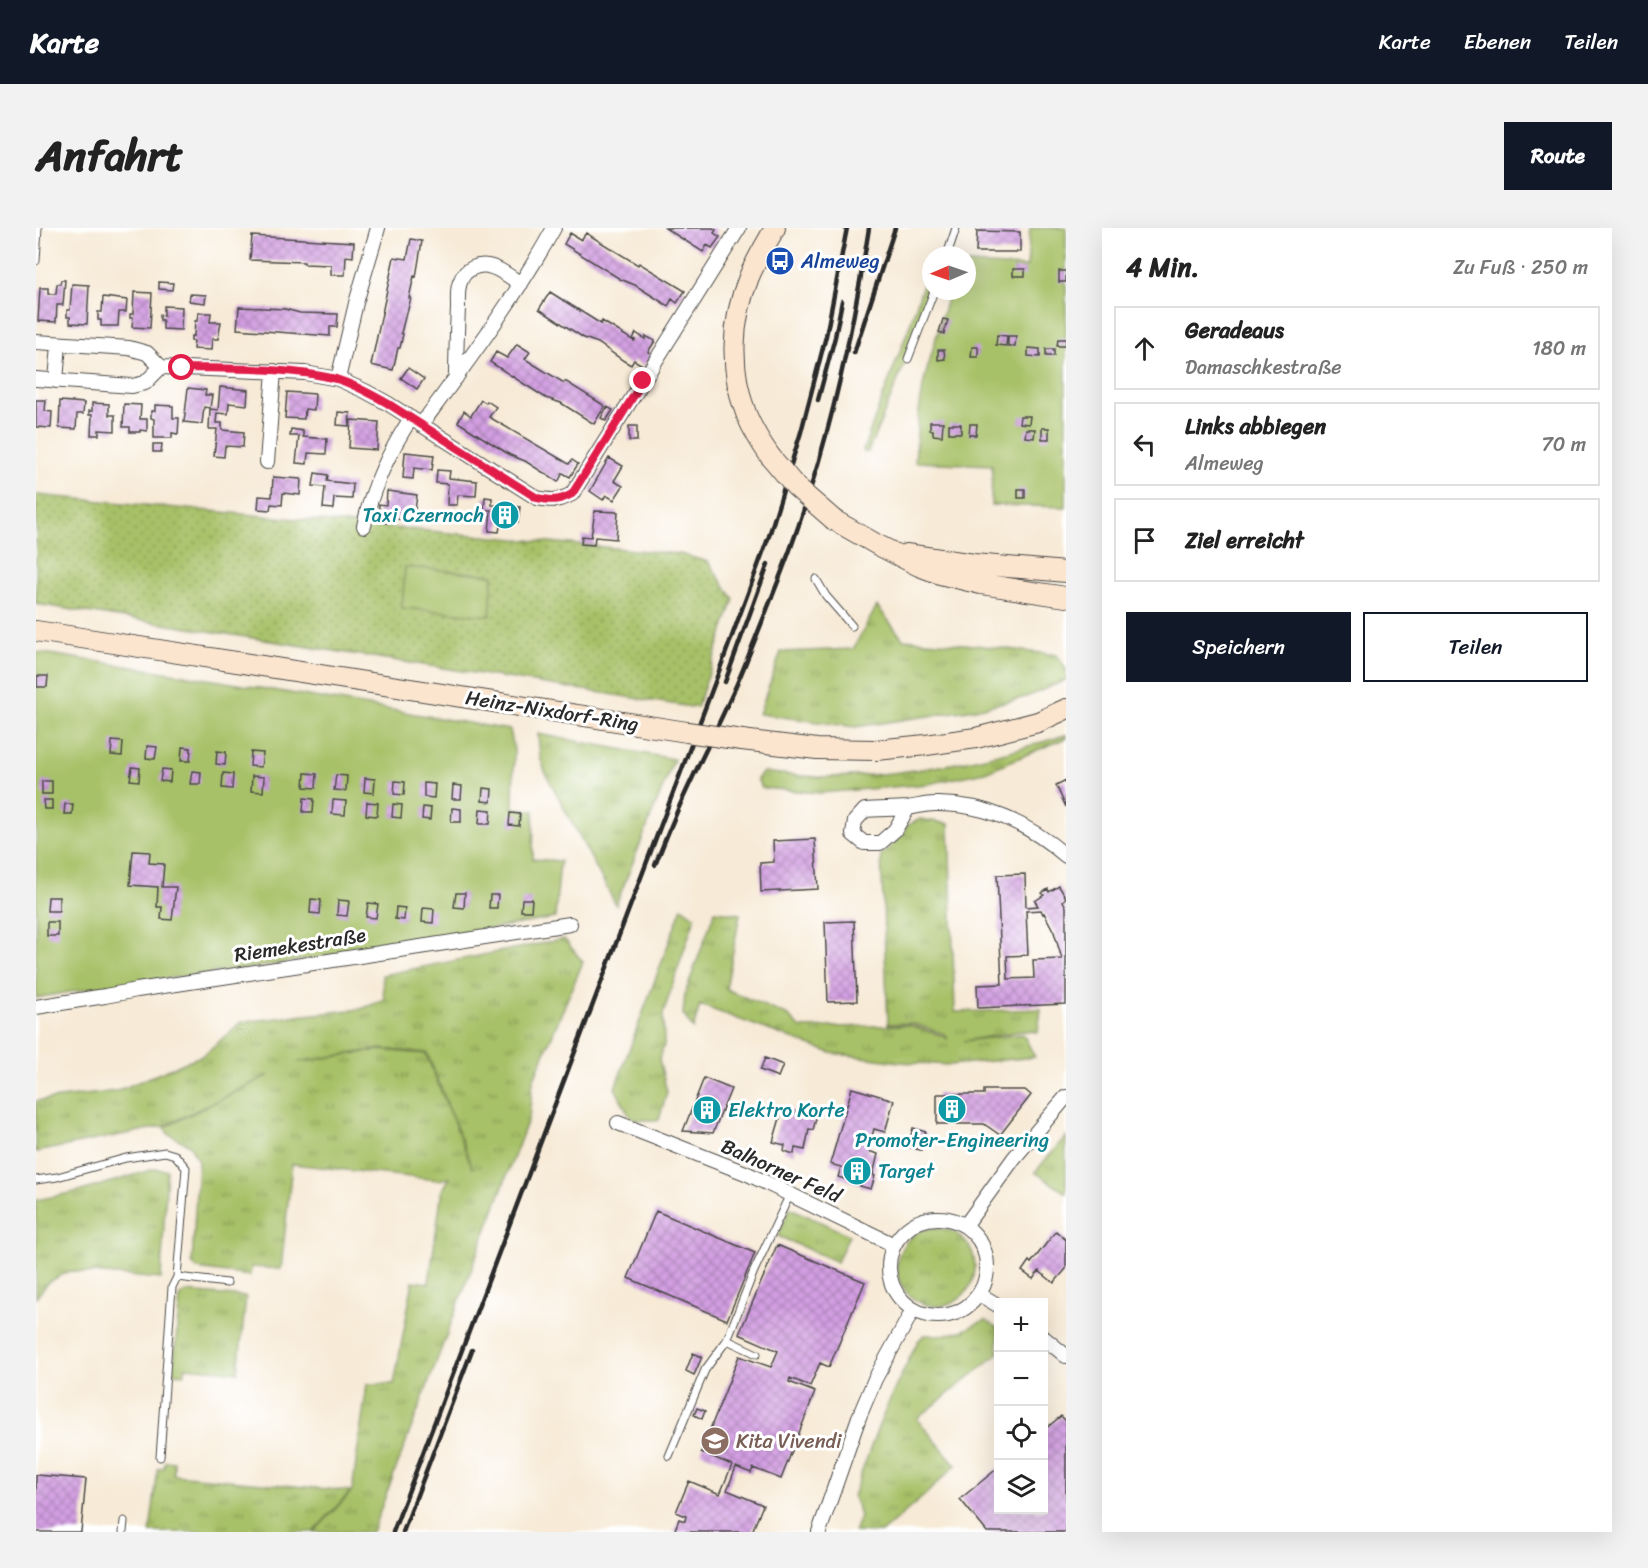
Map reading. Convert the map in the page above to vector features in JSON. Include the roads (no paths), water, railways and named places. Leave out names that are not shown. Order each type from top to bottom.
[{"type":"main road","points":[[775,228],[749,277],[742,297],[737,315],[734,349],[741,399],[756,435],[770,456],[796,487],[834,520],[919,566],[958,579],[1066,597]]},
{"type":"main road","points":[[894,552],[974,564],[1066,572]]},
{"type":"main road","name":"Heinz-Nixdorf-Ring","points":[[36,631],[687,732],[817,749],[876,750],[976,738],[1038,722],[1066,709]]},
{"type":"street","points":[[338,379],[356,303],[378,228]]},
{"type":"street","points":[[364,526],[376,483],[393,445],[456,378],[521,284],[554,228]]},
{"type":"street","points":[[36,342],[129,348],[147,353],[161,367],[305,373],[338,379],[365,391],[537,498],[562,499],[572,494],[739,228]]},
{"type":"street","points":[[456,378],[460,280],[472,268],[481,265],[495,267],[521,284]]},
{"type":"street","points":[[56,381],[58,344]]},
{"type":"street","points":[[36,379],[132,386],[145,383],[161,367]]},
{"type":"street","points":[[267,462],[274,371]]},
{"type":"street","points":[[908,808],[936,804],[980,809],[1026,826],[1066,856]]},
{"type":"street","name":"Riemekestraße","points":[[36,1006],[570,924]]},
{"type":"street","points":[[965,1226],[1014,1158],[1066,1097]]},
{"type":"street","name":"Balhorner Feld","points":[[618,1123],[748,1174],[894,1245]]},
{"type":"street","points":[[933,1218],[950,1219],[965,1226],[976,1236],[984,1250],[987,1272],[980,1294],[956,1313],[942,1317],[927,1316],[913,1310],[893,1288],[889,1274],[889,1259],[894,1245],[904,1232],[917,1222],[933,1218]]},
{"type":"street","points":[[980,1294],[994,1303]]},
{"type":"street","points":[[819,1532],[876,1379],[913,1310]]},
{"type":"street","points":[[1048,1341],[1066,1356]]},
{"type":"lane","points":[[36,261],[38,228]]},
{"type":"lane","points":[[949,246],[956,228]]},
{"type":"lane","points":[[909,359],[931,300]]},
{"type":"lane","points":[[816,579],[826,596],[852,626]]},
{"type":"lane","points":[[36,1180],[57,1177],[126,1158],[165,1152],[176,1155],[186,1168],[177,1277],[172,1287],[160,1457]]},
{"type":"lane","points":[[669,1456],[705,1370],[727,1340],[754,1271],[790,1194]]},
{"type":"lane","points":[[177,1277],[227,1282]]},
{"type":"lane","points":[[727,1340],[757,1354]]},
{"type":"lane","points":[[123,1532],[124,1521]]},
{"type":"railway","points":[[393,1532],[769,536],[801,432],[826,336],[847,228]]},
{"type":"railway","points":[[655,865],[741,674],[781,574],[803,511],[837,393],[858,295],[869,228]]},
{"type":"railway","points":[[854,353],[895,228]]},
{"type":"railway","points":[[818,400],[842,301]]},
{"type":"railway","points":[[725,682],[768,564]]},
{"type":"railway","points":[[403,1532],[472,1350]]},
{"type":"place","name":"Almeweg","points":[[780,261]]},
{"type":"place","name":"Taxi Czernoch","points":[[505,515]]},
{"type":"place","name":"Promoter-Engineering","points":[[952,1109]]},
{"type":"place","name":"Elektro Korte","points":[[707,1110]]},
{"type":"place","name":"Target","points":[[857,1171]]},
{"type":"place","name":"Kita Vivendi","points":[[715,1441]]}]
